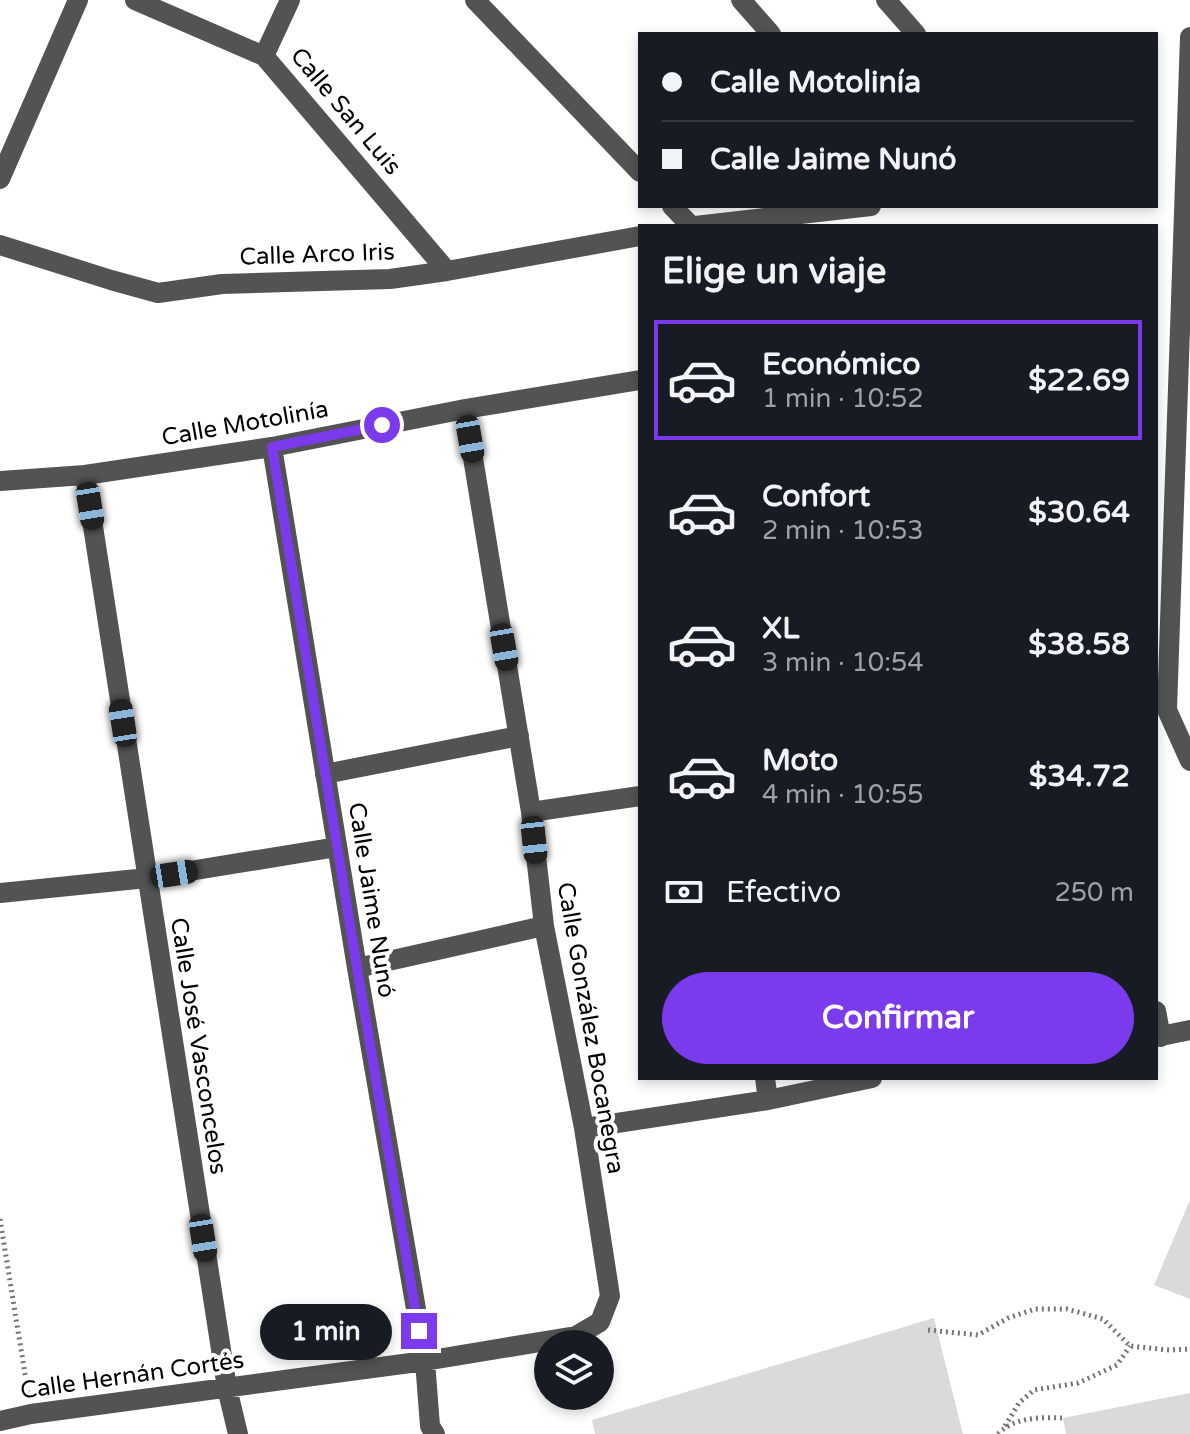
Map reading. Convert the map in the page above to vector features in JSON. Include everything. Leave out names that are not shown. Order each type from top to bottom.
[{"type":"street","points":[[0,179],[78,0]]},
{"type":"street","name":"Calle San Luis","points":[[135,0],[264,56],[447,271]]},
{"type":"street","points":[[264,56],[290,0]]},
{"type":"street","points":[[475,0],[638,170]]},
{"type":"street","points":[[741,0],[769,32]]},
{"type":"street","points":[[886,0],[914,32]]},
{"type":"street","points":[[1190,37],[1162,711],[1190,761]]},
{"type":"street","points":[[674,208],[691,224]]},
{"type":"street","points":[[711,224],[853,208]]},
{"type":"street","name":"Calle Arco Iris","points":[[0,245],[158,293],[222,284],[390,279],[638,236]]},
{"type":"street","name":"Calle Motolinía","points":[[0,481],[85,475],[272,447],[465,409],[638,380]]},
{"type":"street","name":"Calle González Bocanegra","points":[[465,409],[531,812],[544,926],[584,1128],[610,1296],[600,1322]]},
{"type":"street","name":"Calle Jaime Nunó","points":[[272,447],[425,1361]]},
{"type":"street","name":"Calle José Vasconcelos","points":[[85,475],[227,1388],[238,1434]]},
{"type":"street","points":[[325,774],[519,736]]},
{"type":"street","points":[[531,812],[638,796]]},
{"type":"street","points":[[0,893],[147,878],[337,847]]},
{"type":"street","points":[[357,968],[544,926]]},
{"type":"street","points":[[1158,1037],[1190,1030]]},
{"type":"street","points":[[765,1080],[768,1100]]},
{"type":"street","points":[[584,1128],[768,1100],[863,1080]]},
{"type":"street","name":"Calle Hernán Cortés","points":[[0,1421],[33,1424],[227,1388],[425,1361],[576,1336],[600,1322]]},
{"type":"street","points":[[425,1361],[430,1426],[435,1434]]},
{"type":"path","points":[[0,1219],[33,1424]]},
{"type":"path","points":[[928,1330],[978,1335],[1008,1318],[1035,1309],[1067,1309],[1103,1319],[1130,1346],[1190,1349]]},
{"type":"path","points":[[998,1434],[1019,1403],[1034,1390],[1078,1383],[1117,1365],[1130,1346]]},
{"type":"path","points":[[1005,1426],[1037,1417],[1063,1418]]},
{"type":"shaded area","points":[[1190,1200],[1190,1299],[1154,1285]]},
{"type":"shaded area","points":[[934,1318],[963,1434],[595,1434],[592,1420]]},
{"type":"shaded area","points":[[1190,1393],[1190,1434],[1066,1434],[1063,1418]]},
{"type":"route","points":[[382,425],[272,447],[419,1331]]}]
